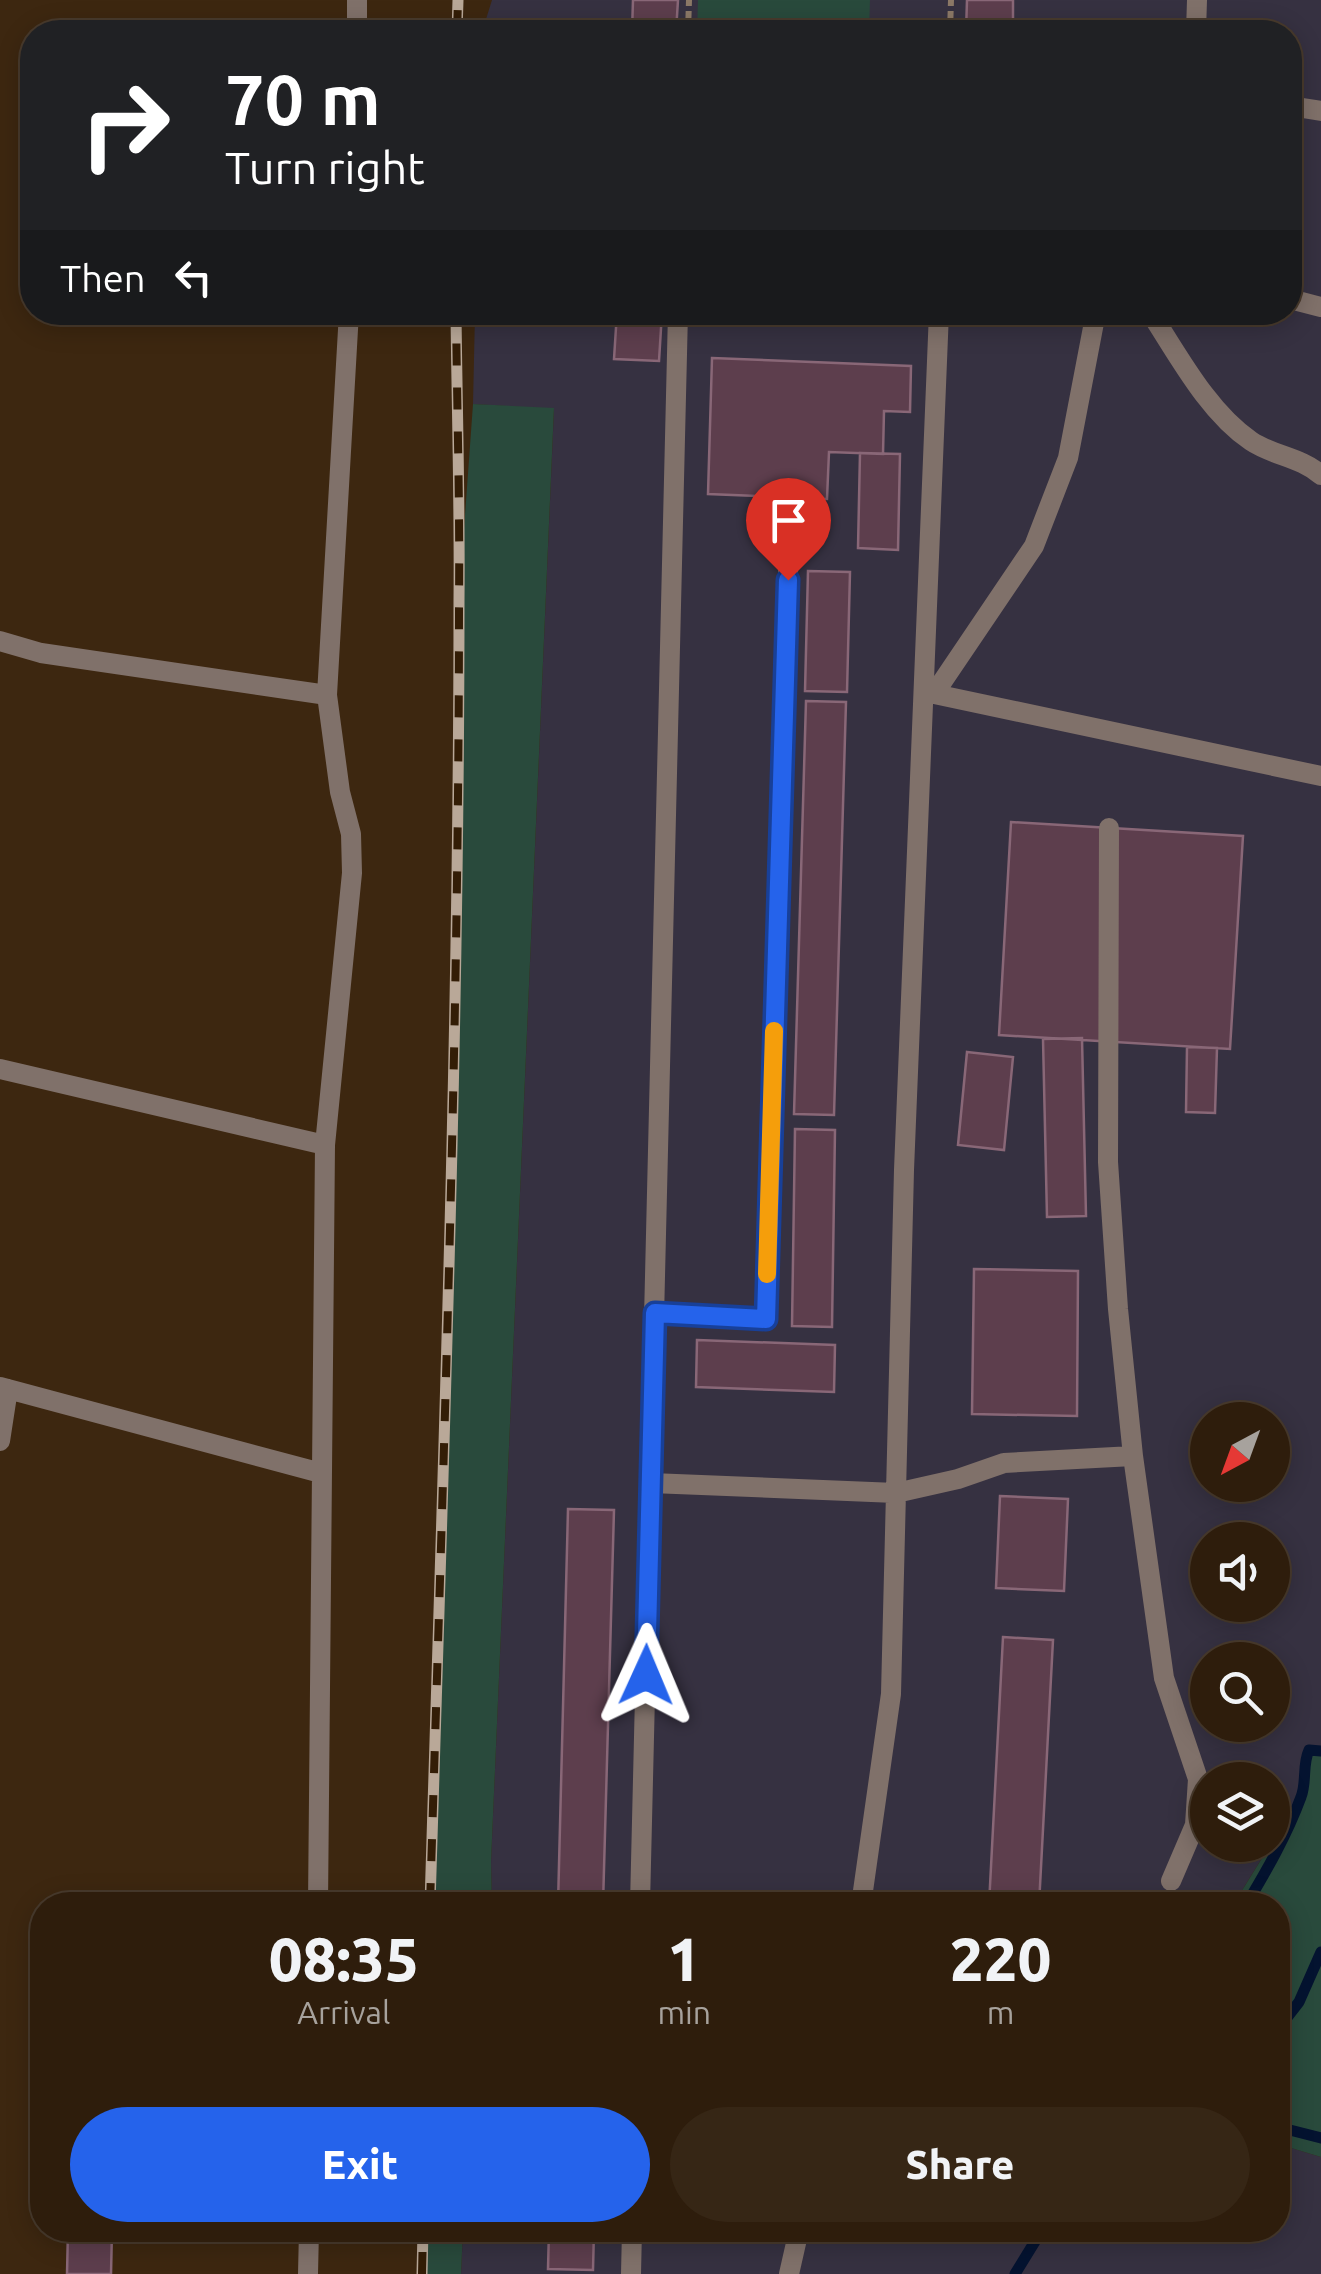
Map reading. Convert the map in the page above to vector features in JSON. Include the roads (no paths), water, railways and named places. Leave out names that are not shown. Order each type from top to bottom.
[{"type":"street","points":[[318,1892],[325,1145],[352,873],[351,834],[340,792],[327,695],[348,325]]},
{"type":"street","points":[[640,1892],[678,325]]},
{"type":"street","points":[[863,1892],[892,1694],[904,1170],[928,693],[940,325]]},
{"type":"street","points":[[928,693],[1034,546],[1068,458],[1094,325]]},
{"type":"street","points":[[1159,325],[1216,408],[1252,441],[1312,467],[1321,475]]},
{"type":"street","points":[[655,1313],[766,1319],[789,541]]},
{"type":"street","points":[[0,641],[41,654],[327,695]]},
{"type":"street","points":[[928,693],[1321,776]]},
{"type":"street","points":[[1109,828],[1108,1162],[1118,1309],[1133,1456],[1164,1678],[1198,1780],[1195,1825],[1171,1882]]},
{"type":"street","points":[[0,1069],[325,1145]]},
{"type":"street","points":[[0,1442],[4,1388],[320,1473]]},
{"type":"street","points":[[650,1483],[896,1493],[1004,1464],[1133,1456]]},
{"type":"street","points":[[308,2274],[309,2242]]},
{"type":"street","points":[[630,2274],[631,2242]]},
{"type":"street","points":[[789,2274],[797,2242]]},
{"type":"waterway","points":[[1253,1892],[1303,1791],[1309,1750],[1321,1751]]},
{"type":"waterway","points":[[1290,2014],[1321,1952]]},
{"type":"waterway","points":[[1290,2130],[1321,2138]]},
{"type":"waterway","points":[[1015,2274],[1035,2242]]},
{"type":"railway","points":[[457,20],[458,0]]},
{"type":"railway","points":[[430,1892],[456,927],[456,325]]},
{"type":"railway","points":[[422,2274],[423,2242]]}]
